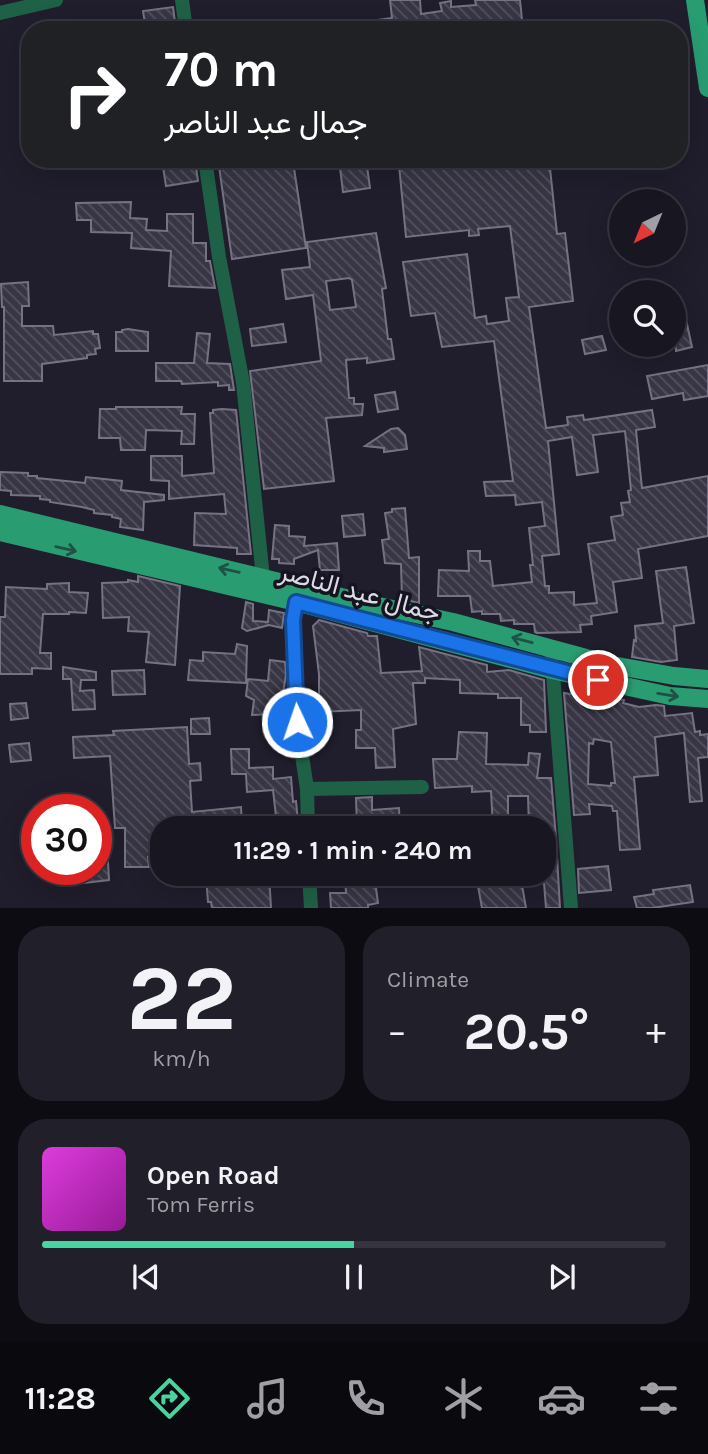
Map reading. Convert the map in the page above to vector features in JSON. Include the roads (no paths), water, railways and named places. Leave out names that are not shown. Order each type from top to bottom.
[{"type":"main road","points":[[695,0],[708,88]]},
{"type":"main road","name":"جمال عبد الناصر","points":[[0,514],[263,578],[297,593],[552,670],[670,696],[708,699]]},
{"type":"main road","name":"جمال عبد الناصر","points":[[0,532],[453,622],[612,665],[708,679]]},
{"type":"street","points":[[0,13],[56,0]]},
{"type":"street","points":[[182,0],[185,21]]},
{"type":"street","points":[[206,168],[219,257],[243,383],[263,578]]},
{"type":"street","points":[[297,593],[293,620],[297,722],[307,789],[308,816]]},
{"type":"street","points":[[551,648],[571,908]]},
{"type":"street","points":[[307,789],[422,787]]},
{"type":"street","points":[[310,886],[311,908]]}]
